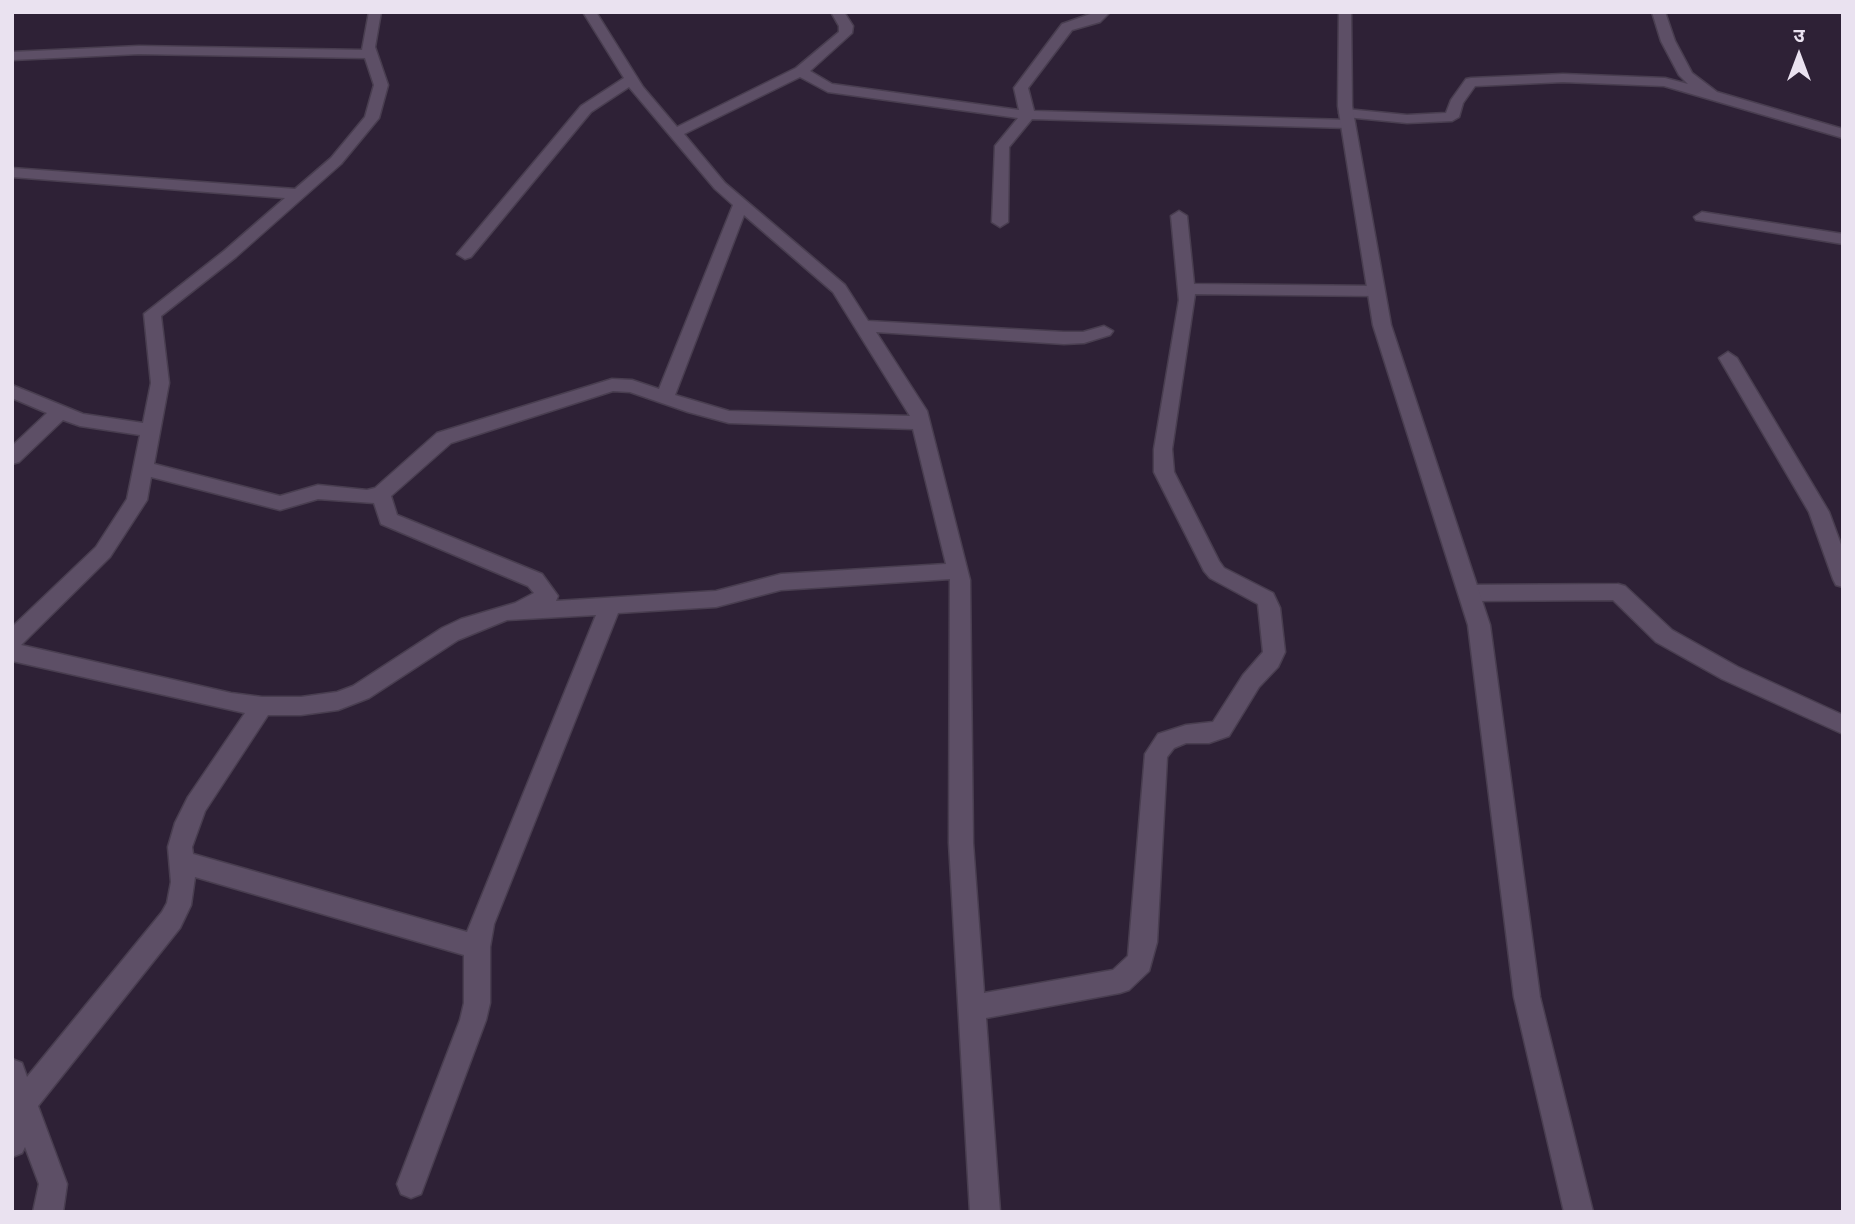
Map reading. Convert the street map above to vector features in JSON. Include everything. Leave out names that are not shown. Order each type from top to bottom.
[{"type":"street","points":[[12,641],[103,552],[137,500],[160,383],[152,314],[230,254],[298,194],[336,160],[372,118],[381,85],[368,47],[375,12]]},
{"type":"street","points":[[589,12],[631,80],[720,186],[839,289],[918,411],[958,572],[961,843],[985,1212]]},
{"type":"street","points":[[675,132],[801,71],[845,33],[846,26],[837,12]]},
{"type":"street","points":[[1028,115],[1021,88],[1039,61],[1067,27],[1095,19],[1104,12]]},
{"type":"street","points":[[1345,12],[1347,118],[1382,325],[1479,625],[1527,997],[1578,1212]]},
{"type":"street","points":[[1658,12],[1668,41],[1686,75],[1712,95]]},
{"type":"street","points":[[12,56],[139,50],[370,54]]},
{"type":"street","points":[[801,71],[828,88],[1028,115],[1452,117],[1456,103],[1471,82],[1563,78],[1665,82],[1838,131]]},
{"type":"street","points":[[465,254],[586,109],[631,80]]},
{"type":"street","points":[[1000,222],[1002,146],[1028,115]]},
{"type":"street","points":[[12,172],[298,194]]},
{"type":"street","points":[[665,398],[741,204]]},
{"type":"street","points":[[972,1008],[1120,981],[1140,962],[1144,942],[1156,754],[1166,741],[1186,734],[1209,734],[1221,729],[1251,681],[1270,662],[1273,652],[1270,608],[1266,598],[1217,573],[1211,566],[1164,472],[1163,449],[1188,289],[1179,216]]},
{"type":"street","points":[[1702,217],[1843,239]]},
{"type":"street","points":[[1188,289],[1376,291]]},
{"type":"street","points":[[863,326],[1064,338],[1084,337],[1104,331]]},
{"type":"street","points":[[1728,358],[1819,512],[1843,579]]},
{"type":"street","points":[[143,468],[280,503],[318,492],[367,497],[381,494],[444,438],[600,386],[632,386],[729,416],[920,424]]},
{"type":"street","points":[[12,391],[80,420],[150,430]]},
{"type":"street","points":[[12,457],[61,411]]},
{"type":"street","points":[[12,652],[231,702],[262,706],[301,706],[338,701],[361,692],[450,634],[548,596],[535,580],[388,519],[381,494]]},
{"type":"street","points":[[507,612],[716,598],[781,582],[958,572]]},
{"type":"street","points":[[1469,593],[1618,592],[1664,636],[1730,673],[1843,725]]},
{"type":"street","points":[[411,1184],[473,1020],[477,1003],[477,947],[481,924],[610,606]]},
{"type":"street","points":[[12,1143],[26,1110],[171,920],[179,905],[183,882],[180,847],[187,823],[196,804],[262,706]]},
{"type":"street","points":[[182,862],[477,947]]},
{"type":"street","points":[[12,1073],[53,1184],[48,1212]]}]
